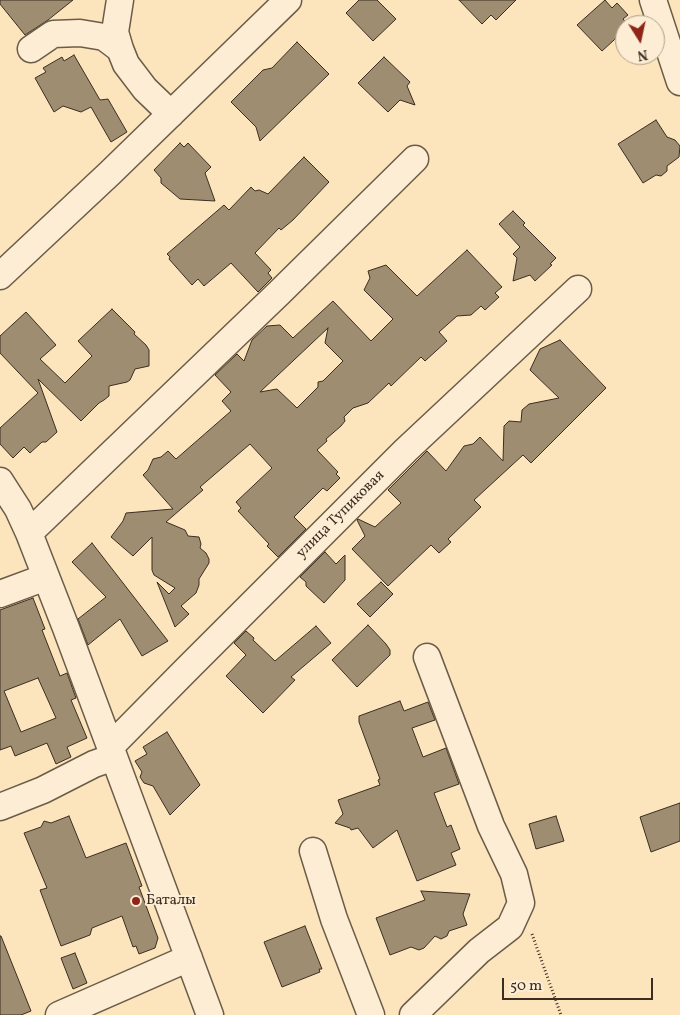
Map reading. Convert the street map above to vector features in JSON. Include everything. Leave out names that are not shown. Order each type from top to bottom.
[{"type":"street","points":[[120,0],[115,32],[126,64],[145,89],[171,114]]},
{"type":"street","points":[[0,276],[110,173],[288,0]]},
{"type":"street","points":[[653,0],[680,82]]},
{"type":"street","points":[[31,49],[53,34],[80,33],[104,37],[120,49]]},
{"type":"street","points":[[29,533],[280,292],[415,159]]},
{"type":"street","name":"улица Тупиковая","points":[[112,752],[184,672],[406,450],[578,289]]},
{"type":"street","points":[[0,481],[18,509],[29,533],[210,1015]]},
{"type":"street","points":[[0,594],[46,577]]},
{"type":"street","points":[[413,1015],[478,952],[510,927],[521,903],[514,874],[491,826],[427,657]]},
{"type":"street","points":[[0,807],[43,790],[94,764],[112,752]]},
{"type":"street","points":[[313,851],[334,919],[371,1015]]},
{"type":"street","points":[[59,1015],[189,958]]},
{"type":"path","points":[[521,903],[561,1015]]},
{"type":"building","points":[[0,0],[73,0],[25,35],[0,4]]},
{"type":"building","points":[[359,0],[377,0],[396,19],[373,41],[346,13]]},
{"type":"building","points":[[459,0],[516,0],[496,20],[491,15],[482,24]]},
{"type":"building","points":[[605,0],[612,8],[617,3],[628,15],[615,15],[615,39],[602,51],[577,25]]},
{"type":"building","points":[[297,42],[329,74],[260,141],[256,127],[231,102],[263,70],[272,68]]},
{"type":"building","points":[[74,55],[100,100],[108,99],[127,132],[111,142],[91,107],[81,112],[63,106],[54,112],[35,78],[46,72],[43,68],[62,57],[64,61]]},
{"type":"building","points":[[384,57],[410,82],[407,86],[415,105],[400,100],[388,112],[358,83]]},
{"type":"building","points":[[656,120],[667,137],[675,140],[680,146],[679,157],[667,166],[667,171],[661,176],[656,175],[643,183],[618,144]]},
{"type":"building","points":[[180,143],[184,147],[188,143],[211,167],[205,173],[215,201],[180,199],[161,183],[161,178],[154,170]]},
{"type":"building","points":[[304,157],[329,182],[293,220],[281,230],[279,228],[255,253],[271,270],[268,273],[272,278],[258,292],[231,263],[204,286],[198,279],[192,285],[169,259],[170,257],[167,254],[224,205],[229,210],[251,187],[255,191],[259,190],[268,194]]},
{"type":"building","points":[[513,211],[525,223],[523,225],[556,258],[550,264],[552,265],[535,281],[530,275],[513,281],[517,258],[513,254],[520,247],[499,224]]},
{"type":"building","points":[[467,250],[502,287],[495,293],[499,297],[485,310],[481,306],[471,315],[457,316],[439,332],[447,341],[425,361],[421,357],[391,386],[389,383],[368,403],[353,408],[344,417],[345,421],[341,426],[317,450],[338,472],[336,474],[340,478],[327,491],[323,488],[294,517],[306,529],[278,557],[267,546],[269,544],[238,511],[241,508],[236,502],[272,468],[250,444],[200,487],[203,490],[166,522],[185,530],[188,536],[199,537],[200,548],[209,559],[209,563],[199,579],[196,593],[181,606],[189,614],[175,627],[157,582],[169,594],[175,588],[154,575],[152,570],[152,537],[133,556],[111,537],[123,521],[126,513],[173,509],[143,475],[148,470],[153,459],[161,457],[168,451],[176,459],[231,411],[222,401],[231,392],[215,375],[237,354],[244,361],[252,340],[267,326],[280,325],[293,338],[333,301],[371,341],[393,319],[364,290],[370,278],[368,271],[386,265],[417,296]],"holes":[[[328,328],[325,343],[343,361],[323,381],[318,382],[318,387],[297,408],[277,389],[260,392]]]},
{"type":"building","points":[[112,309],[146,345],[149,350],[149,366],[135,369],[130,380],[127,382],[109,386],[109,396],[81,421],[38,379],[57,432],[30,453],[24,447],[13,458],[0,444],[0,428],[38,393],[0,353],[0,336],[26,312],[56,345],[40,359],[65,383],[92,356],[78,341]]},
{"type":"building","points":[[560,340],[606,388],[531,463],[523,455],[474,500],[481,507],[448,539],[451,542],[439,553],[431,545],[388,586],[352,549],[365,536],[357,520],[375,527],[401,503],[388,490],[427,451],[446,471],[464,446],[473,444],[480,437],[503,461],[504,426],[509,421],[521,422],[522,410],[529,404],[559,398],[530,370],[540,349]]},
{"type":"building","points":[[92,543],[168,641],[142,656],[120,619],[88,645],[78,619],[106,597],[72,562]]},
{"type":"building","points":[[325,552],[336,564],[345,555],[345,580],[324,603],[306,586],[306,582],[300,577]]},
{"type":"building","points":[[381,582],[393,594],[370,617],[357,604]]},
{"type":"building","points":[[33,598],[45,629],[42,630],[60,676],[67,673],[76,698],[71,700],[87,738],[67,747],[71,757],[56,764],[47,743],[15,756],[11,746],[0,750],[0,610]],"holes":[[[38,678],[56,718],[21,732],[4,691]]]},
{"type":"building","points":[[368,625],[386,644],[390,650],[390,655],[357,687],[332,660]]},
{"type":"building","points":[[316,626],[331,643],[291,677],[295,680],[263,713],[226,676],[246,655],[234,643],[246,631],[275,661]]},
{"type":"building","points":[[400,701],[404,711],[428,702],[435,720],[412,728],[423,757],[446,748],[459,784],[434,793],[447,827],[451,825],[460,849],[451,853],[456,865],[417,881],[397,830],[373,848],[358,828],[351,830],[335,823],[343,814],[338,800],[380,785],[378,780],[380,779],[359,722],[359,716]]},
{"type":"building","points":[[167,732],[200,785],[170,815],[153,786],[144,783],[140,777],[142,772],[135,761],[147,754],[143,747]]},
{"type":"building","points":[[680,803],[680,841],[651,852],[640,817]]},
{"type":"building","points":[[69,816],[86,858],[126,843],[142,886],[139,887],[158,938],[155,948],[139,954],[136,946],[133,947],[122,916],[92,928],[90,935],[61,946],[40,890],[47,888],[24,833],[41,827],[44,821],[51,823]]},
{"type":"building","points":[[556,816],[564,841],[536,849],[529,824]]},
{"type":"building","points":[[421,891],[470,894],[463,914],[467,925],[449,931],[447,936],[441,939],[435,936],[424,948],[419,950],[411,947],[390,955],[376,918],[425,900]]},
{"type":"building","points":[[305,926],[322,969],[319,969],[320,972],[282,987],[264,942]]},
{"type":"building","points":[[0,936],[31,1011],[21,1015],[0,1015]]},
{"type":"building","points":[[75,953],[87,983],[73,989],[61,958]]},
{"type":"place","name":"Баталы","points":[[136,901]]}]
